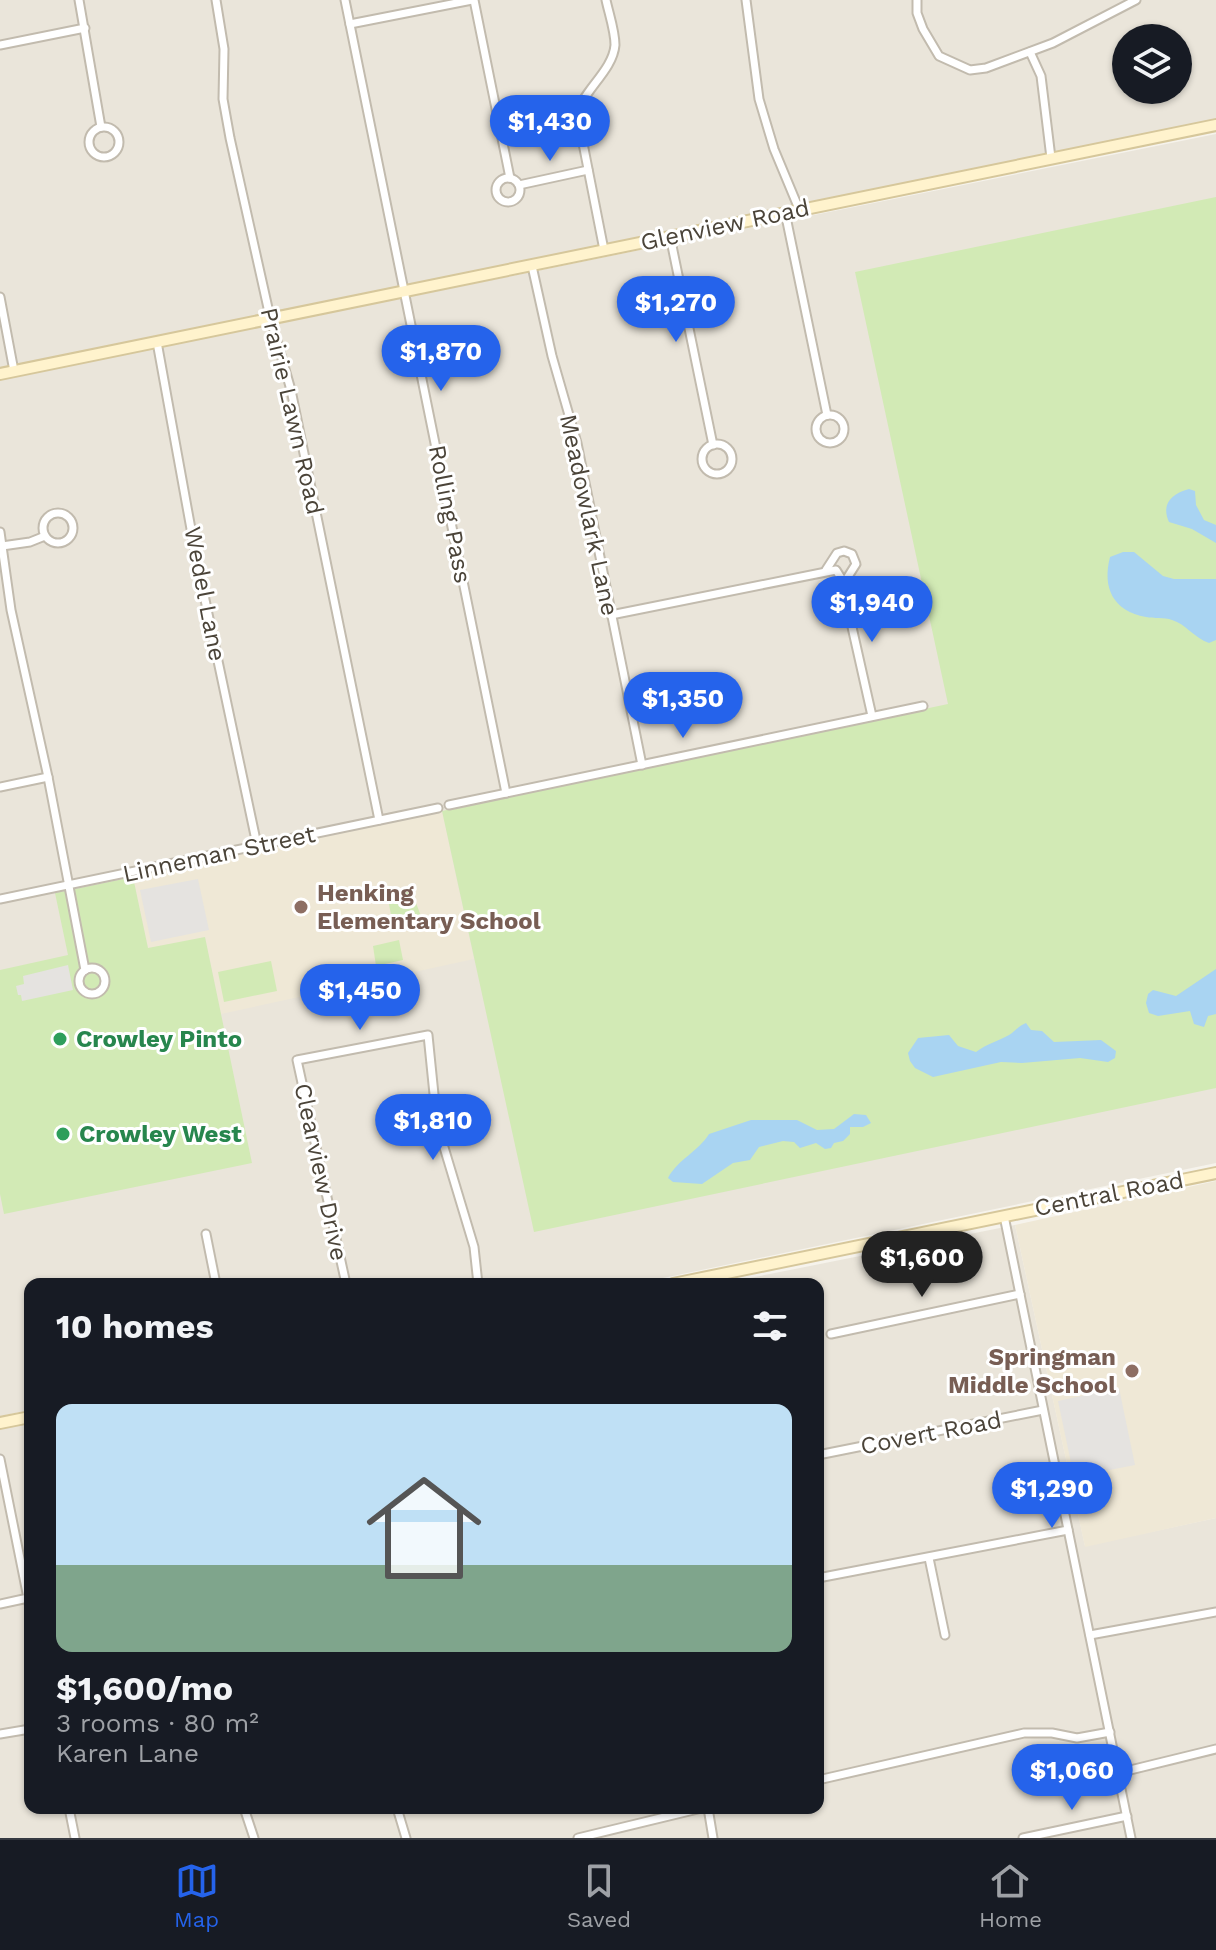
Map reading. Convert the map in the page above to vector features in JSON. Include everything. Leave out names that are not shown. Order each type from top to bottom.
[{"type":"main road","name":"Glenview Road","points":[[0,374],[1216,126]]},
{"type":"main road","name":"Central Road","points":[[702,1278],[1216,1173]]},
{"type":"main road","points":[[0,1423],[24,1418]]},
{"type":"street","points":[[79,0],[101,127]]},
{"type":"street","name":"Prairie Lawn Road","points":[[216,0],[224,49],[223,99],[270,317],[291,390],[379,820]]},
{"type":"street","name":"Rolling Pass","points":[[345,0],[506,793]]},
{"type":"street","points":[[350,24],[473,0],[510,178],[519,185]]},
{"type":"street","points":[[604,250],[577,113],[615,44],[606,0]]},
{"type":"street","points":[[746,0],[759,99],[774,149],[799,209]]},
{"type":"street","points":[[917,0],[917,13],[927,38],[939,56],[970,70],[986,68],[1030,52],[1136,0]]},
{"type":"street","points":[[0,45],[85,28]]},
{"type":"street","points":[[1030,52],[1041,76],[1051,158]]},
{"type":"street","points":[[101,127],[111,129],[118,136],[119,146],[109,156],[99,156],[89,146],[93,132],[101,127]]},
{"type":"street","points":[[519,185],[588,170]]},
{"type":"street","points":[[510,178],[502,179],[497,185],[496,193],[500,199],[508,202],[515,199],[519,185]]},
{"type":"street","points":[[785,212],[827,415]]},
{"type":"street","points":[[670,236],[713,445]]},
{"type":"street","name":"Meadowlark Lane","points":[[532,266],[552,356],[577,443],[642,765]]},
{"type":"street","points":[[0,297],[14,371]]},
{"type":"street","name":"Wedel Lane","points":[[157,342],[197,562],[257,845]]},
{"type":"street","points":[[713,445],[723,446],[730,453],[730,466],[722,473],[709,472],[704,466],[704,453],[713,445]]},
{"type":"street","points":[[59,513],[71,520],[72,530],[67,539],[58,543],[45,536],[43,526],[50,515],[59,513]]},
{"type":"street","points":[[0,532],[2,561],[20,658],[48,777],[85,970]]},
{"type":"street","points":[[2,546],[30,542],[45,536]]},
{"type":"street","points":[[826,570],[837,553],[844,551],[852,554],[856,564],[842,582]]},
{"type":"street","points":[[611,615],[836,570],[842,582],[872,716]]},
{"type":"street","points":[[449,805],[923,706]]},
{"type":"street","points":[[0,787],[48,777]]},
{"type":"street","name":"Linneman Street","points":[[0,899],[438,808]]},
{"type":"street","name":"Clearview Drive","points":[[345,1278],[297,1060],[428,1035],[437,1124],[474,1247],[477,1278]]},
{"type":"street","points":[[1004,1216],[1131,1838]]},
{"type":"street","points":[[206,1234],[215,1278]]},
{"type":"street","points":[[831,1334],[1020,1294]]},
{"type":"street","name":"Covert Road","points":[[824,1454],[1043,1410]]},
{"type":"street","points":[[0,1459],[24,1578]]},
{"type":"street","points":[[824,1577],[1068,1530]]},
{"type":"street","points":[[929,1558],[945,1635]]},
{"type":"street","points":[[0,1604],[24,1599]]},
{"type":"street","points":[[1090,1635],[1216,1612]]},
{"type":"street","points":[[0,1734],[24,1730]]},
{"type":"street","points":[[824,1779],[1024,1733],[1052,1733],[1077,1738],[1110,1732]]},
{"type":"street","points":[[1118,1773],[1216,1749]]},
{"type":"street","points":[[70,1814],[73,1838]]},
{"type":"street","points":[[246,1814],[254,1838]]},
{"type":"street","points":[[399,1814],[406,1838]]},
{"type":"street","points":[[578,1838],[677,1814]]},
{"type":"street","points":[[709,1814],[713,1838]]},
{"type":"street","points":[[1023,1838],[1127,1816]]},
{"type":"shaded area","points":[[0,0],[1216,0],[1216,119],[0,370]]},
{"type":"shaded area","points":[[1216,134],[1216,1163],[663,1278],[24,1278],[24,1411],[0,1416],[0,379]]},
{"type":"shaded area","name":"Henking Elementary School","points":[[442,811],[474,959],[221,1014],[205,937],[148,949],[133,877]]},
{"type":"shaded area","points":[[198,879],[209,930],[151,942],[140,890]]},
{"type":"shaded area","points":[[68,965],[73,990],[22,1001],[16,986],[24,984],[23,976]]},
{"type":"shaded area","name":"Springman Middle School","points":[[1216,1181],[1216,1518],[1085,1547],[1015,1225]]},
{"type":"shaded area","points":[[1015,1225],[1085,1546],[1216,1518],[1216,1838],[0,1838],[0,1429],[24,1424],[24,1814],[824,1814],[824,1278],[750,1278]]},
{"type":"shaded area","points":[[1119,1388],[1135,1465],[1074,1477],[1058,1401]]},
{"type":"green space","points":[[1216,197],[1216,1088],[534,1232],[442,811],[948,704],[855,272]]},
{"type":"green space","points":[[133,877],[148,948],[205,937],[252,1163],[4,1214],[0,1194],[0,970],[68,955],[55,893]]},
{"type":"green space","points":[[411,890],[421,916],[408,925],[393,925],[387,894]]},
{"type":"green space","points":[[399,940],[403,960],[376,966],[373,946]]},
{"type":"green space","points":[[271,961],[277,991],[224,1002],[218,972]]},
{"type":"water","points":[[1189,489],[1195,491],[1196,505],[1204,520],[1216,525],[1216,543],[1192,529],[1169,522],[1166,510],[1169,501]]},
{"type":"water","points":[[1134,552],[1163,576],[1216,579],[1216,640],[1209,643],[1177,622],[1135,614],[1118,604],[1109,588],[1108,568],[1110,557]]},
{"type":"water","points":[[1216,969],[1216,1014],[1208,1016],[1204,1027],[1194,1024],[1190,1011],[1158,1016],[1149,1013],[1146,1003],[1148,994],[1153,990],[1176,996]]},
{"type":"water","points":[[1026,1023],[1031,1030],[1042,1031],[1054,1042],[1101,1040],[1116,1051],[1115,1058],[1108,1062],[1080,1058],[1001,1062],[933,1077],[915,1068],[910,1061],[908,1053],[918,1038],[949,1035],[958,1046],[976,1052]]},
{"type":"water","points":[[854,1114],[866,1115],[871,1123],[863,1127],[850,1127],[850,1134],[831,1148],[825,1149],[816,1143],[800,1148],[794,1142],[783,1141],[759,1147],[750,1160],[733,1163],[702,1184],[673,1182],[668,1178],[709,1134],[751,1120],[797,1120],[817,1130],[834,1129]]},
{"type":"place","name":"Henking Elementary School","points":[[301,907]]},
{"type":"place","name":"Crowley Pinto","points":[[60,1039]]},
{"type":"place","name":"Crowley West","points":[[63,1134]]},
{"type":"place","name":"Springman Middle School","points":[[1132,1371]]}]
